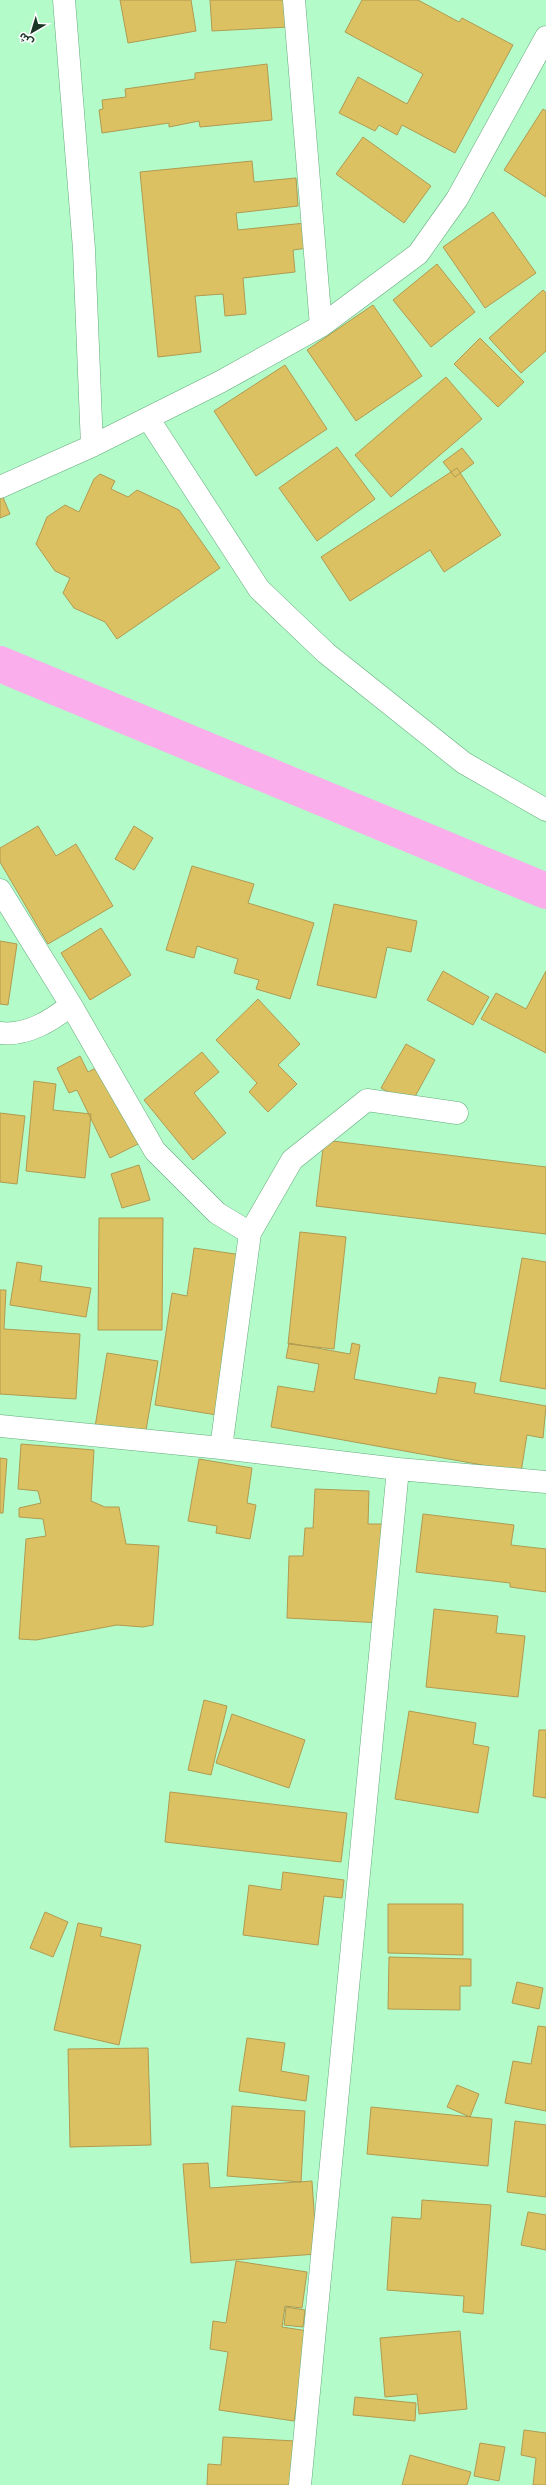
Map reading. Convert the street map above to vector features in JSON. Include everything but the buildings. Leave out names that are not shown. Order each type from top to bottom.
[{"type":"street","points":[[64,0],[84,249],[92,446]]},
{"type":"street","points":[[294,0],[321,326]]},
{"type":"street","points":[[0,487],[92,446],[220,382],[321,326],[418,254],[457,198],[546,37]]},
{"type":"street","points":[[148,418],[259,589],[326,653],[464,763],[546,810]]},
{"type":"street","points":[[0,890],[71,1005],[155,1151],[217,1213],[250,1232]]},
{"type":"street","points":[[0,1033],[24,1031],[41,1026],[71,1005]]},
{"type":"street","points":[[221,1448],[250,1232],[292,1160],[367,1100],[457,1113]]},
{"type":"street","points":[[0,1426],[221,1448],[398,1469],[546,1482]]},
{"type":"street","points":[[300,2485],[398,1469]]},
{"type":"waterway","points":[[0,664],[546,891]]}]
